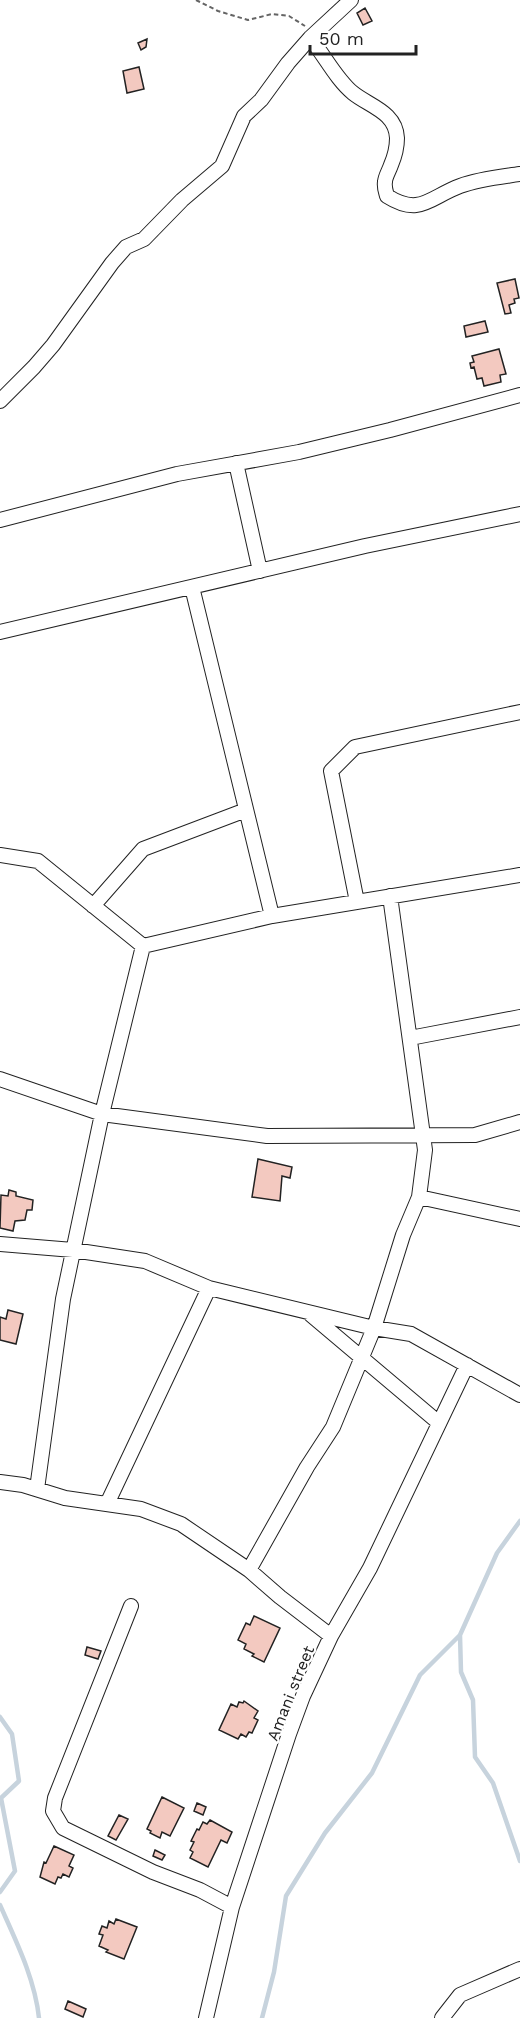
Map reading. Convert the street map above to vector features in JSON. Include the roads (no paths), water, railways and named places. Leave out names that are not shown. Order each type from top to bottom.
[{"type":"street","points":[[0,401],[53,345],[126,248],[144,239],[182,200],[222,166],[244,116],[261,100],[288,63],[311,37],[351,0]]},
{"type":"street","points":[[311,37],[343,84],[355,95],[379,109],[394,127],[397,138],[392,163],[384,181],[387,196],[401,205],[418,205],[458,186],[479,180],[520,174]]},
{"type":"street","points":[[0,520],[177,474],[299,452],[390,430],[520,394]]},
{"type":"street","points":[[236,463],[260,571]]},
{"type":"street","points":[[0,632],[365,546],[520,513]]},
{"type":"street","points":[[192,587],[272,916]]},
{"type":"street","points":[[357,902],[331,771],[355,747],[520,712]]},
{"type":"street","points":[[93,906],[143,849],[246,810]]},
{"type":"street","points":[[0,855],[38,861],[144,946]]},
{"type":"street","points":[[144,946],[272,916],[520,875]]},
{"type":"street","points":[[249,1570],[333,1427],[374,1328],[403,1235],[418,1197],[425,1150],[390,896]]},
{"type":"street","points":[[37,1489],[63,1299],[102,1114],[144,946]]},
{"type":"street","points":[[410,1038],[520,1017]]},
{"type":"street","points":[[0,1079],[102,1114],[267,1136],[475,1135],[520,1122]]},
{"type":"street","points":[[418,1197],[520,1219]]},
{"type":"street","points":[[0,1244],[73,1250],[145,1261],[209,1288],[374,1328],[411,1334],[520,1395]]},
{"type":"street","points":[[107,1504],[209,1288]]},
{"type":"street","points":[[308,1312],[439,1423]]},
{"type":"street","points":[[331,1636],[370,1568],[467,1365]]},
{"type":"street","name":"Amani street","points":[[0,1482],[23,1485],[65,1498],[141,1509],[181,1524],[249,1570],[331,1636],[303,1696],[289,1734],[232,1907],[206,2018]]},
{"type":"street","points":[[131,1606],[55,1798],[53,1811],[63,1828],[153,1872],[200,1890],[232,1907]]},
{"type":"street","points":[[442,2018],[460,1995],[520,1969]]},
{"type":"waterway","points":[[520,1521],[497,1553],[460,1635],[461,1672],[473,1700],[475,1757],[493,1783],[520,1861]]},
{"type":"waterway","points":[[262,2018],[274,1972],[286,1896],[325,1833],[372,1773],[420,1675],[460,1635]]},
{"type":"waterway","points":[[0,1717],[12,1734],[19,1781],[1,1798],[15,1871],[0,1892]]},
{"type":"waterway","points":[[0,1905],[29,1975],[39,2018]]}]
